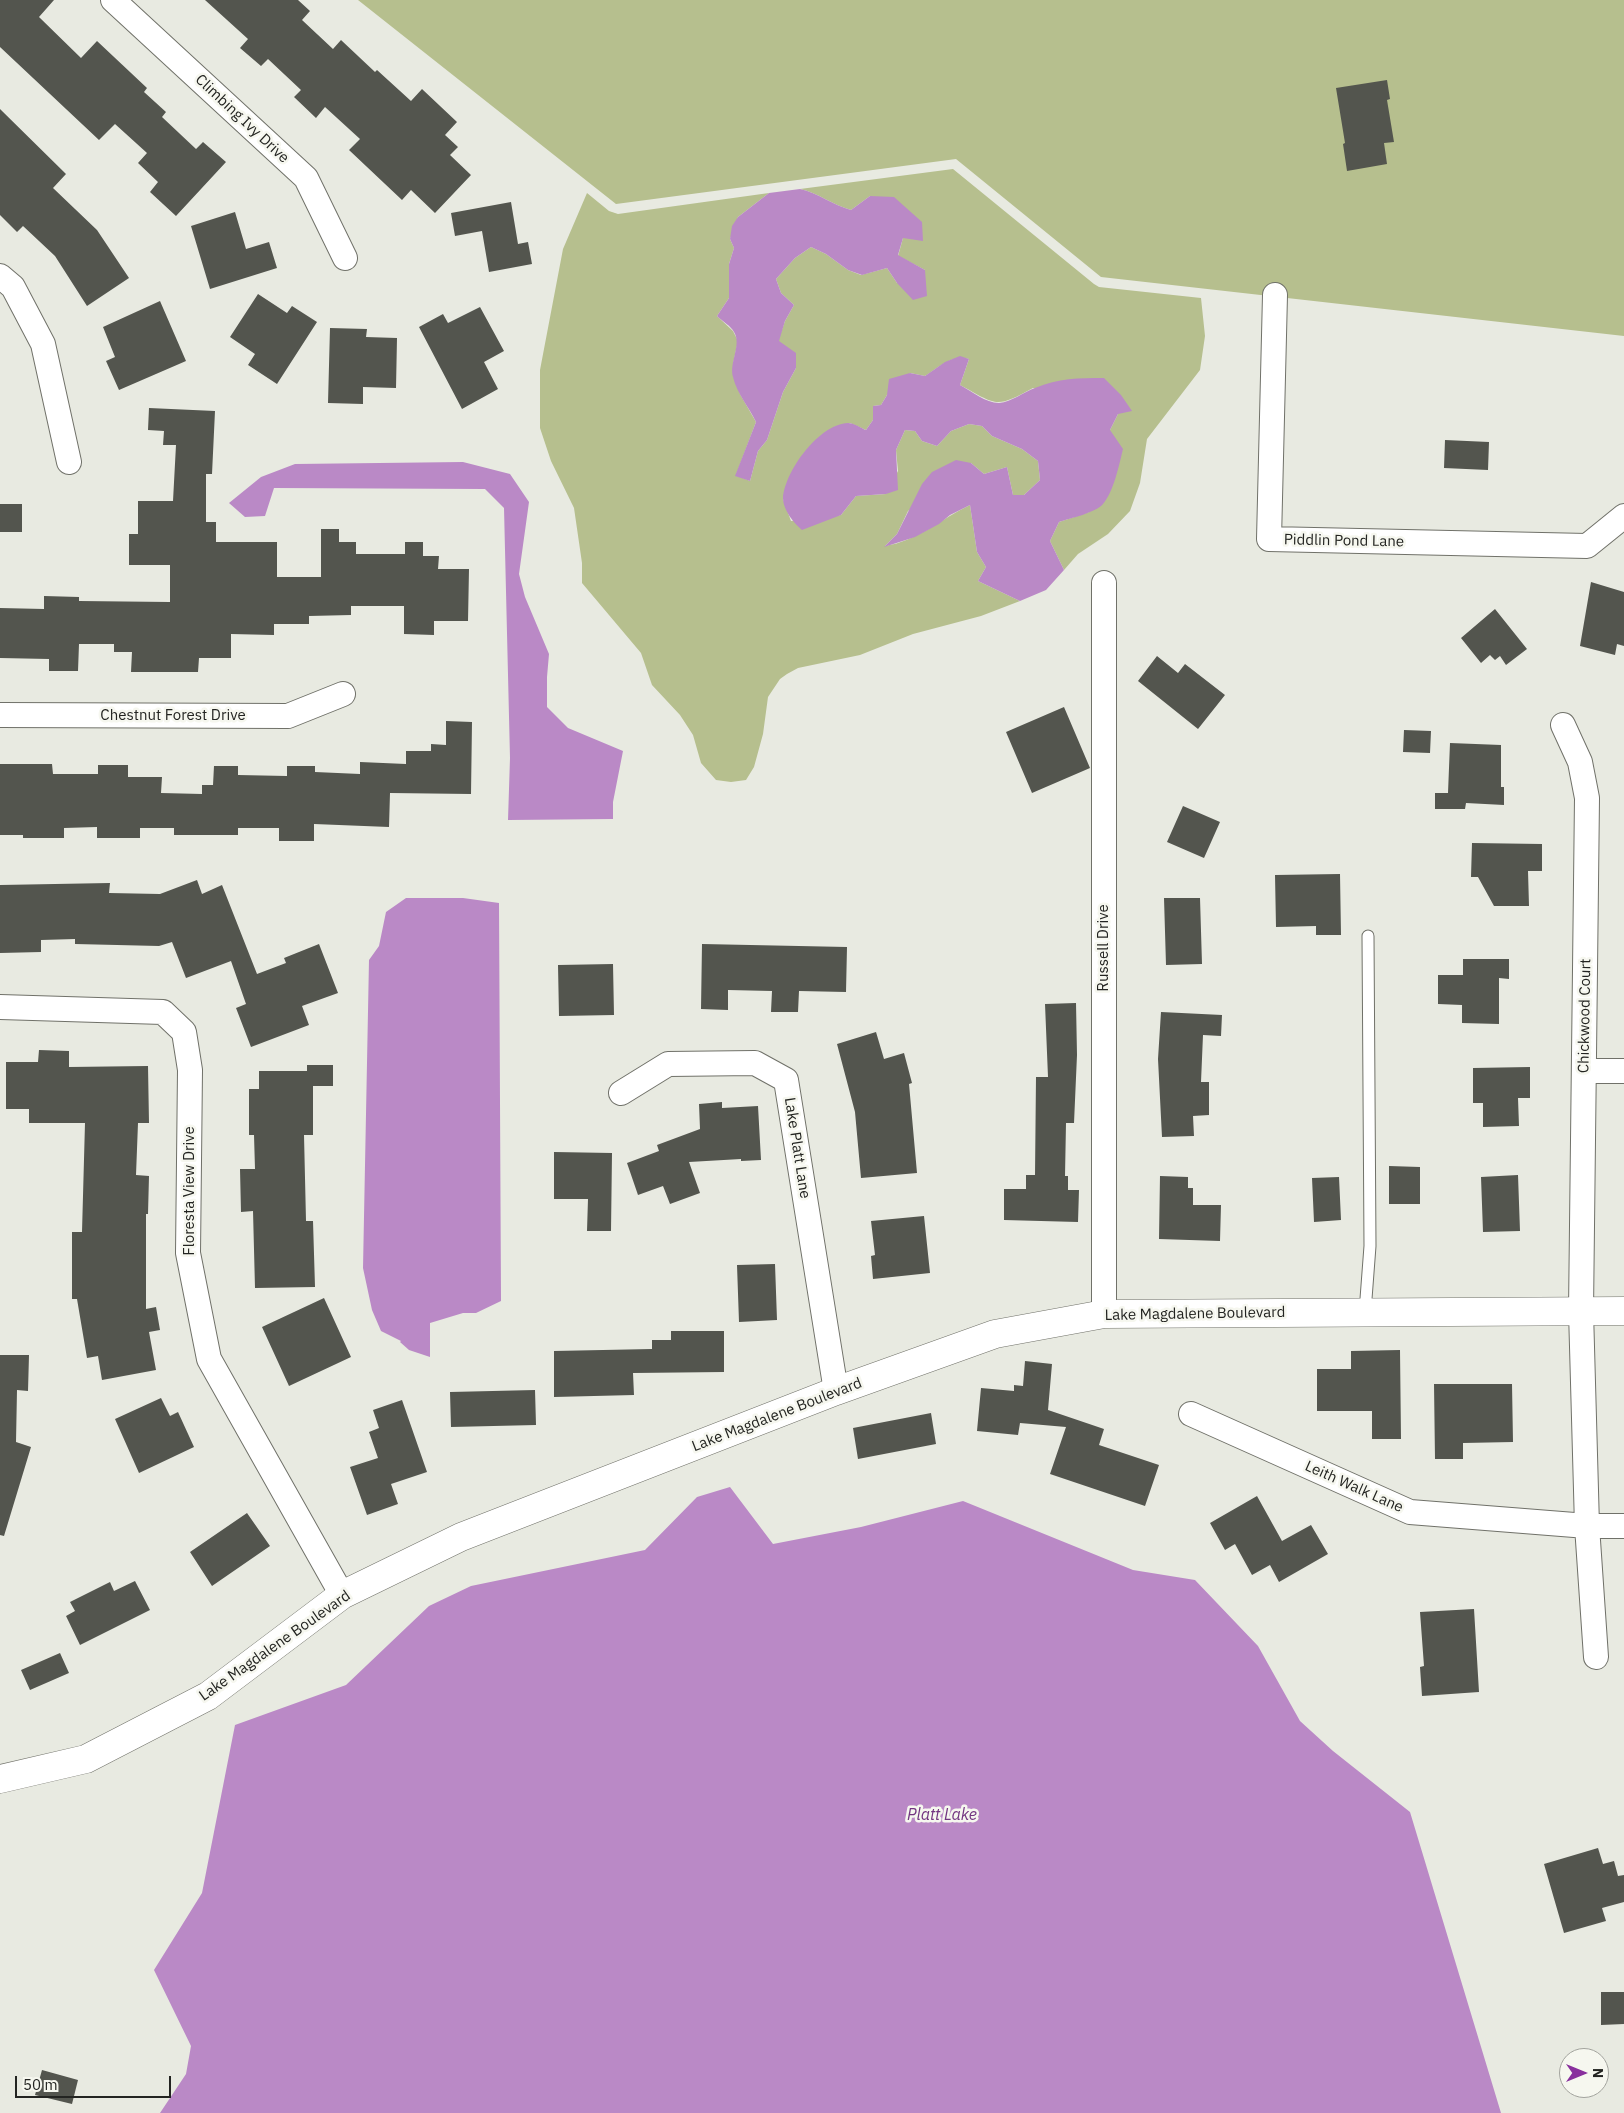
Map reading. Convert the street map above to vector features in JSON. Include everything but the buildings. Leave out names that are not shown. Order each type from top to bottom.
[{"type":"street","name":"Climbing Ivy Drive","points":[[113,0],[306,178],[345,258]]},
{"type":"street","points":[[0,276],[13,287],[43,344],[69,462]]},
{"type":"street","name":"Piddlin Pond Lane","points":[[1275,295],[1269,539],[1587,546],[1624,516]]},
{"type":"street","name":"Russell Drive","points":[[1104,583],[1104,1314]]},
{"type":"street","name":"Chestnut Forest Drive","points":[[0,715],[288,716],[343,694]]},
{"type":"street","name":"Chickwood Court","points":[[1563,725],[1580,762],[1587,798],[1581,1311]]},
{"type":"street","name":"Floresta View Drive","points":[[0,1007],[163,1012],[184,1032],[190,1070],[188,1253],[209,1359],[342,1596]]},
{"type":"street","name":"Lake Platt Lane","points":[[621,1093],[668,1064],[755,1062],[786,1080],[836,1391]]},
{"type":"street","points":[[1584,1070],[1624,1071]]},
{"type":"street","points":[[1581,1311],[1587,1526],[1596,1657]]},
{"type":"street","name":"Lake Magdalene Boulevard","points":[[0,1779],[86,1759],[208,1696],[342,1596],[461,1537],[836,1391],[995,1334],[1104,1314],[1624,1311]]},
{"type":"street","name":"Leith Walk Lane","points":[[1191,1414],[1410,1512],[1587,1526],[1624,1526]]},
{"type":"lane","points":[[1364,1312],[1370,1246],[1368,936]]},
{"type":"green space","points":[[358,0],[1624,0],[1624,336],[1101,277],[956,159],[616,204]]},
{"type":"green space","points":[[953,169],[1099,287],[1201,298],[1205,336],[1200,370],[1147,439],[1140,483],[1130,511],[1108,534],[1078,554],[1064,570],[1050,541],[1059,522],[1089,512],[1110,430],[1118,414],[1033,388],[1003,402],[989,400],[960,385],[969,359],[957,358],[946,362],[925,376],[910,373],[887,395],[881,405],[873,406],[873,420],[866,430],[850,423],[834,427],[783,499],[791,521],[841,515],[856,496],[886,494],[898,471],[896,450],[905,430],[915,431],[922,441],[937,446],[951,431],[969,424],[982,426],[992,436],[1022,449],[1038,461],[1040,480],[1024,495],[1013,495],[1007,467],[984,474],[971,463],[908,511],[897,534],[885,546],[918,535],[970,505],[977,552],[986,567],[978,581],[1020,601],[981,616],[913,634],[860,655],[798,668],[787,674],[780,679],[768,697],[763,734],[754,767],[746,780],[731,782],[716,780],[701,763],[693,735],[680,715],[652,685],[641,653],[582,583],[582,563],[574,508],[551,461],[540,428],[540,370],[563,249],[587,193],[609,211],[618,214],[769,193],[738,217],[730,239],[734,248],[729,264],[729,298],[717,316],[733,331],[738,341],[733,364],[740,394],[756,422],[736,475],[750,481],[758,451],[767,440],[783,392],[796,368],[778,341],[785,321],[794,305],[781,293],[776,279],[795,258],[811,247],[826,254],[848,270],[861,275],[887,268],[897,283],[925,270],[898,256],[903,238],[870,196],[851,210],[800,189]]},
{"type":"water","points":[[800,189],[851,210],[870,196],[894,197],[922,222],[923,241],[903,238],[898,255],[925,270],[927,296],[913,300],[897,283],[887,268],[862,275],[848,270],[826,254],[811,247],[795,258],[776,279],[781,293],[794,305],[785,321],[779,341],[796,353],[796,368],[783,392],[767,440],[758,451],[750,481],[735,476],[756,422],[740,395],[733,377],[736,337],[731,328],[717,316],[729,298],[729,264],[734,248],[730,239],[732,226],[738,217],[769,193]]},
{"type":"water","points":[[960,356],[969,359],[960,385],[989,401],[1004,402],[1035,388],[1061,380],[1104,378],[1121,395],[1132,411],[1118,414],[1110,430],[1123,449],[1116,478],[1107,499],[1094,510],[1059,522],[1050,541],[1064,570],[1046,590],[1020,601],[978,581],[986,567],[977,552],[970,505],[915,537],[884,547],[897,534],[922,484],[932,472],[956,460],[971,463],[984,474],[1007,467],[1013,495],[1024,495],[1040,480],[1038,461],[1022,449],[992,436],[982,426],[969,424],[951,431],[937,446],[922,441],[915,431],[905,430],[896,450],[898,490],[886,494],[856,496],[841,515],[802,530],[789,516],[783,503],[785,487],[790,475],[805,451],[815,440],[837,425],[848,423],[866,430],[873,420],[873,406],[881,405],[887,395],[889,379],[910,373],[925,376],[945,362]]},
{"type":"water","points":[[463,462],[510,474],[529,502],[519,574],[525,597],[549,654],[547,707],[568,728],[623,751],[613,802],[613,819],[508,820],[510,758],[504,508],[485,489],[274,488],[265,516],[245,517],[229,503],[261,477],[295,464]]},
{"type":"water","points":[[406,898],[463,898],[499,903],[501,1301],[476,1313],[463,1313],[430,1323],[430,1357],[409,1350],[401,1341],[381,1331],[372,1310],[363,1268],[369,960],[379,946],[386,912]]},
{"type":"water","name":"Platt Lake","points":[[730,1487],[773,1544],[861,1527],[963,1501],[1133,1570],[1195,1580],[1258,1646],[1300,1721],[1333,1751],[1410,1812],[1501,2113],[160,2113],[186,2074],[191,2046],[154,1970],[202,1893],[235,1725],[346,1685],[429,1606],[471,1586],[645,1550],[697,1497]]}]
